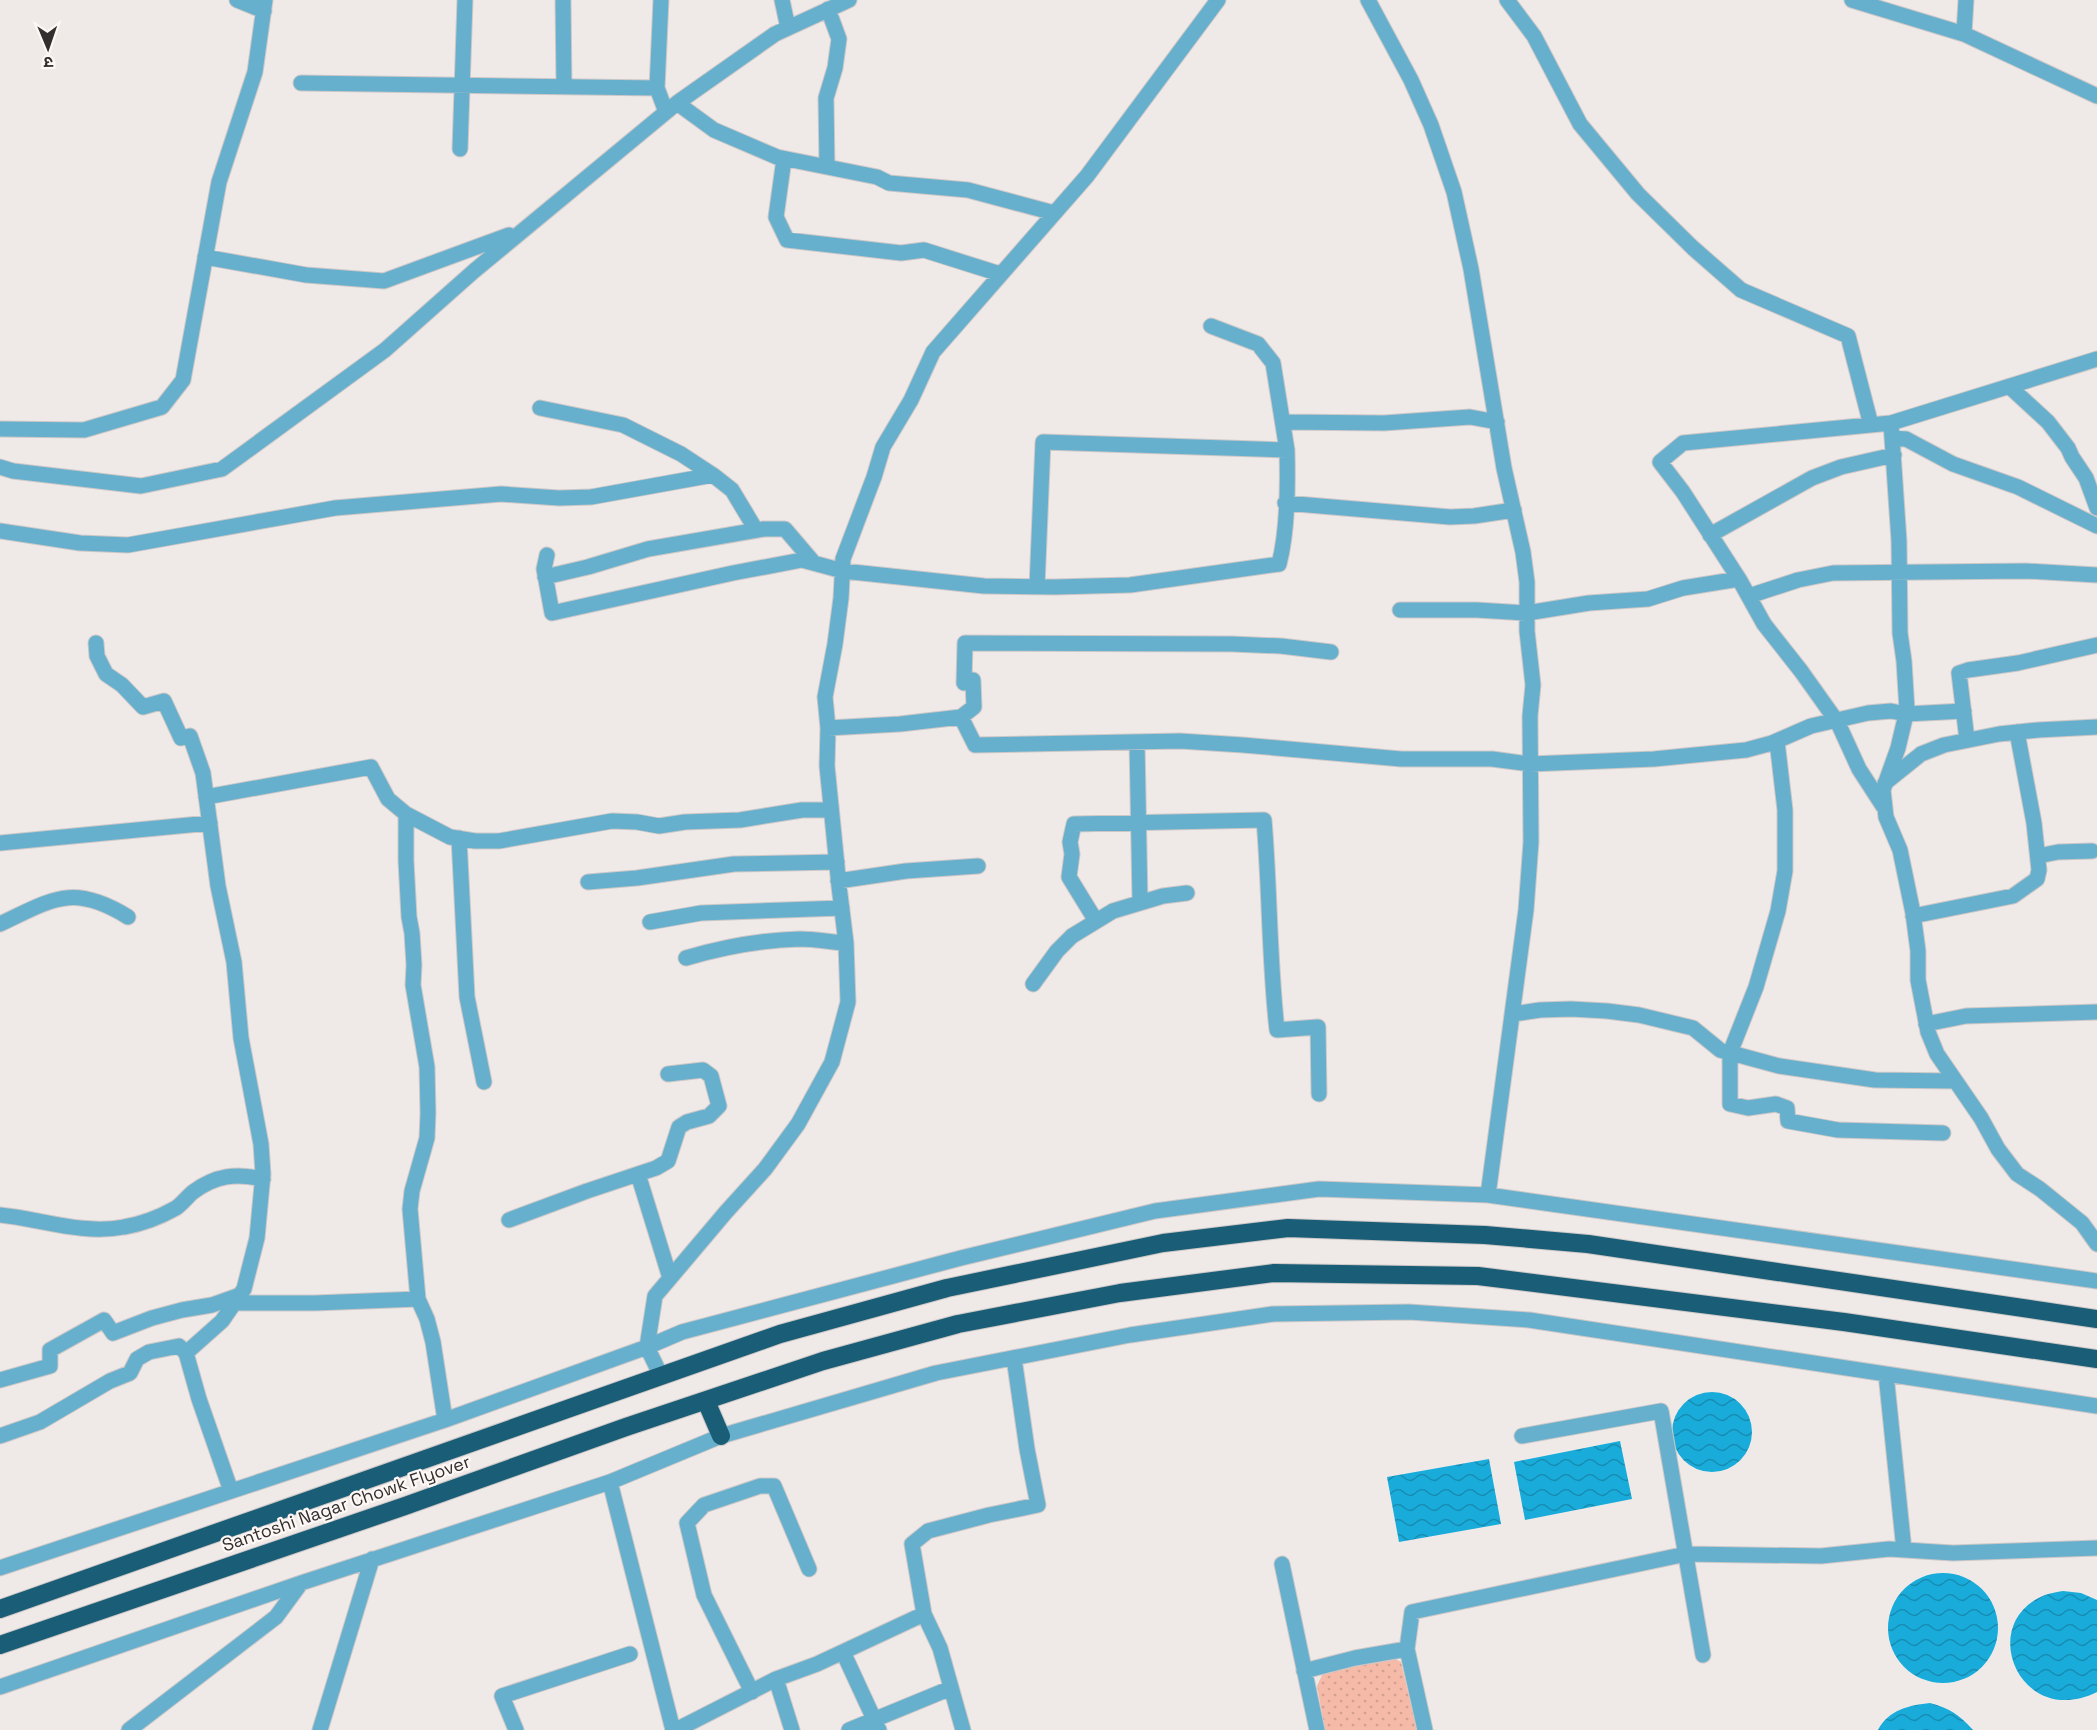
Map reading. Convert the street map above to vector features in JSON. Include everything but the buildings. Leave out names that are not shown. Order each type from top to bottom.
[{"type":"highway","name":"Santoshi Nagar Chowk Flyover","points":[[0,1609],[780,1334],[947,1288],[1163,1243],[1288,1228],[1457,1233],[1588,1244],[2097,1319]]},
{"type":"highway","name":"Santoshi Nagar Chowk Flyover","points":[[0,1645],[823,1361],[958,1324],[1120,1293],[1274,1273],[1478,1276],[1844,1322],[2097,1359]]},
{"type":"highway","points":[[706,1401],[721,1436]]},
{"type":"street","points":[[0,429],[84,430],[162,407],[183,380],[219,182],[255,72],[265,5],[237,0]]},
{"type":"street","points":[[460,149],[465,0]]},
{"type":"street","points":[[563,0],[564,87]]},
{"type":"street","points":[[661,0],[657,88],[671,108],[714,130],[784,159],[877,177],[889,183],[968,190],[1054,213]]},
{"type":"street","points":[[782,0],[788,28]]},
{"type":"street","points":[[0,467],[13,471],[141,486],[222,469],[385,350],[671,108],[775,34],[849,0]]},
{"type":"street","points":[[661,1376],[647,1347],[655,1296],[765,1169],[798,1124],[832,1062],[848,1002],[846,943],[827,766],[828,728],[825,698],[835,644],[843,559],[883,447],[911,400],[933,352],[1087,176],[1218,0]]},
{"type":"street","points":[[1368,0],[1411,80],[1431,125],[1454,192],[1471,269],[1508,487],[1523,552],[1533,685],[1530,716],[1531,842],[1526,910],[1488,1195]]},
{"type":"street","points":[[1508,0],[1534,36],[1580,124],[1638,194],[1693,248],[1741,290],[1848,336],[1871,425]]},
{"type":"street","points":[[1852,0],[1964,34],[2097,96]]},
{"type":"street","points":[[1964,34],[1966,0]]},
{"type":"street","points":[[827,167],[826,98],[835,68],[839,39],[828,9]]},
{"type":"street","points":[[301,83],[657,88]]},
{"type":"street","points":[[784,159],[776,217],[786,240],[901,253],[924,249],[1000,274]]},
{"type":"street","points":[[205,257],[306,275],[384,282],[494,242],[528,227]]},
{"type":"street","points":[[546,555],[544,569],[552,613],[802,560],[843,571],[984,586],[1037,587],[1130,585],[1279,564],[1288,477],[1287,450],[1273,363],[1258,344],[1211,326]]},
{"type":"street","points":[[1892,431],[2010,387],[2097,359]]},
{"type":"street","points":[[1885,808],[1859,769],[1835,719],[1764,624],[1739,579],[1683,492],[1660,462],[1683,443],[1871,425],[1892,431],[1953,464],[2018,486],[2065,511],[2096,516],[2086,478],[2068,448],[2048,423],[2010,387]]},
{"type":"street","points":[[540,408],[624,425],[681,454],[732,490],[756,530]]},
{"type":"street","points":[[1283,422],[1384,423],[1470,417],[1497,422]]},
{"type":"street","points":[[1892,431],[1900,572],[1900,633],[1904,661],[1906,714],[1898,748],[1883,790],[1886,816],[1900,850],[1913,916],[1918,951],[1918,980],[1926,1024],[1937,1054],[1981,1118],[1998,1149],[2018,1174],[2082,1223],[2097,1244]]},
{"type":"street","points":[[1037,587],[1043,441],[1287,450]]},
{"type":"street","points":[[1710,535],[1812,478],[1840,467],[1894,455]]},
{"type":"street","points":[[0,531],[80,543],[128,545],[335,508],[501,494],[559,498],[591,497],[713,475]]},
{"type":"street","points":[[1285,503],[1450,517],[1514,510]]},
{"type":"street","points":[[545,577],[648,549],[756,530],[785,529],[814,563]]},
{"type":"street","points":[[1749,596],[1798,580],[1833,573],[2015,570],[2097,575]]},
{"type":"street","points":[[1400,610],[1477,610],[1527,613],[1589,603],[1648,598],[1683,588],[1739,579]]},
{"type":"street","points":[[96,643],[97,656],[106,674],[122,685],[143,706],[164,701],[181,738],[190,736],[202,773],[218,886],[234,962],[241,1038],[261,1144],[263,1179],[257,1238],[244,1289],[222,1321],[186,1353]]},
{"type":"street","points":[[828,728],[900,724],[961,717],[974,707],[973,681],[964,683],[964,643],[1232,644],[1281,646],[1331,652]]},
{"type":"street","points":[[1967,740],[1959,673],[2018,663],[2097,645]]},
{"type":"street","points":[[961,717],[975,745],[1180,741],[1243,744],[1401,759],[1492,759],[1530,764],[1677,757],[1746,750],[1777,741],[1811,726],[1868,713],[1964,711]]},
{"type":"street","points":[[1885,783],[1921,754],[1944,745],[2017,732],[2097,727]]},
{"type":"street","points":[[1913,916],[2013,896],[2037,879],[2039,870],[2034,823],[2017,732]]},
{"type":"street","points":[[1777,741],[1785,810],[1783,842],[1785,871],[1778,911],[1756,987],[1730,1053],[1730,1104],[1748,1108],[1776,1104],[1787,1108],[1788,1121],[1838,1130],[1942,1133]]},
{"type":"street","points":[[1137,742],[1140,901]]},
{"type":"street","points":[[206,797],[371,767],[388,799],[406,814],[450,837],[475,841],[499,841],[612,821],[659,826],[685,822],[740,820],[801,810],[831,810]]},
{"type":"street","points":[[406,814],[406,861],[414,965],[413,985],[427,1067],[428,1113],[427,1138],[412,1191],[410,1209],[418,1299],[427,1319],[433,1342],[445,1420]]},
{"type":"street","points":[[1096,921],[1069,877],[1072,854],[1070,842],[1074,824],[1264,820],[1271,925],[1272,990],[1277,1030],[1318,1027],[1319,1094]]},
{"type":"street","points":[[0,843],[138,828],[210,823]]},
{"type":"street","points":[[459,838],[467,997],[484,1082]]},
{"type":"street","points":[[2038,856],[2058,852],[2092,851]]},
{"type":"street","points":[[588,882],[638,878],[734,864],[837,862]]},
{"type":"street","points":[[838,881],[906,871],[978,866]]},
{"type":"street","points":[[1033,984],[1057,951],[1072,936],[1096,921],[1113,911],[1140,901],[1187,893]]},
{"type":"street","points":[[0,924],[44,903],[63,898],[90,898],[128,917]]},
{"type":"street","points":[[650,922],[701,913],[842,908]]},
{"type":"street","points":[[686,958],[710,951],[765,942],[801,939],[846,943]]},
{"type":"street","points":[[1513,1014],[1571,1009],[1640,1015],[1694,1028],[1720,1050],[1779,1066],[1846,1077],[1903,1082],[1955,1081]]},
{"type":"street","points":[[1926,1024],[1966,1016],[2097,1012]]},
{"type":"street","points":[[509,1220],[656,1168],[668,1161],[679,1127],[687,1122],[708,1116],[719,1106],[711,1076],[703,1070],[668,1074]]},
{"type":"street","points":[[0,1215],[84,1229],[123,1227],[150,1220],[177,1207],[194,1192],[218,1179],[242,1174],[263,1179]]},
{"type":"street","points":[[638,1174],[670,1278]]},
{"type":"street","points":[[0,1568],[445,1420],[647,1347],[682,1332],[961,1258],[1155,1211],[1319,1189],[1488,1195],[2097,1281]]},
{"type":"street","points":[[0,1380],[50,1366],[50,1350],[104,1320],[113,1333],[152,1318],[237,1299],[315,1303],[418,1299]]},
{"type":"street","points":[[0,1687],[372,1559],[610,1482],[721,1436],[936,1372],[1130,1335],[1273,1314],[1409,1312],[1529,1320],[2097,1406]]},
{"type":"street","points":[[0,1436],[40,1422],[110,1381],[130,1373],[137,1359],[149,1353],[179,1346],[186,1353],[199,1399],[231,1491]]},
{"type":"street","points":[[963,1730],[940,1648],[924,1614],[912,1544],[928,1531],[1038,1505],[1027,1449],[1014,1358]]},
{"type":"street","points":[[1886,1374],[1904,1550]]},
{"type":"street","points":[[1522,1436],[1661,1411],[1703,1655]]},
{"type":"street","points":[[610,1482],[674,1730],[776,1679],[843,1652],[924,1614]]},
{"type":"street","points":[[752,1692],[704,1595],[687,1523],[704,1505],[760,1486],[774,1486],[809,1569]]},
{"type":"street","points":[[1425,1730],[1407,1649],[1412,1612],[1686,1554],[1821,1556],[1889,1549],[1953,1553],[2097,1548]]},
{"type":"street","points":[[320,1730],[372,1559]]},
{"type":"street","points":[[1281,1564],[1317,1730]]},
{"type":"street","points":[[129,1730],[276,1617],[301,1583]]},
{"type":"street","points":[[1304,1671],[1355,1658],[1407,1649]]},
{"type":"street","points":[[843,1652],[877,1724]]},
{"type":"street","points":[[516,1730],[502,1696],[630,1654]]},
{"type":"street","points":[[776,1679],[792,1730]]},
{"type":"street","points":[[849,1730],[877,1724],[951,1688]]},
{"type":"shaded area","points":[[1393,1658],[1401,1662],[1417,1730],[1325,1730],[1317,1686],[1323,1673]]},
{"type":"water","points":[[1712,1392],[1727,1395],[1740,1404],[1749,1417],[1752,1432],[1749,1447],[1740,1460],[1727,1469],[1712,1472],[1697,1469],[1684,1460],[1675,1447],[1672,1432],[1675,1417],[1684,1404],[1697,1395]]},
{"type":"water","points":[[1620,1441],[1632,1499],[1525,1520],[1514,1462]]},
{"type":"water","points":[[1489,1459],[1501,1524],[1399,1542],[1387,1477]]},
{"type":"water","points":[[1943,1573],[1964,1578],[1982,1589],[1993,1607],[1998,1628],[1993,1649],[1982,1667],[1964,1678],[1943,1683],[1922,1678],[1904,1667],[1893,1649],[1888,1628],[1893,1607],[1904,1589],[1922,1578]]},
{"type":"water","points":[[2063,1591],[2081,1593],[2097,1600],[2097,1692],[2070,1700],[2047,1697],[2028,1685],[2016,1668],[2010,1648],[2013,1627],[2024,1609],[2045,1595]]},
{"type":"water","points":[[1930,1703],[1954,1713],[1973,1730],[1878,1730],[1882,1723],[1894,1713],[1907,1707]]}]
